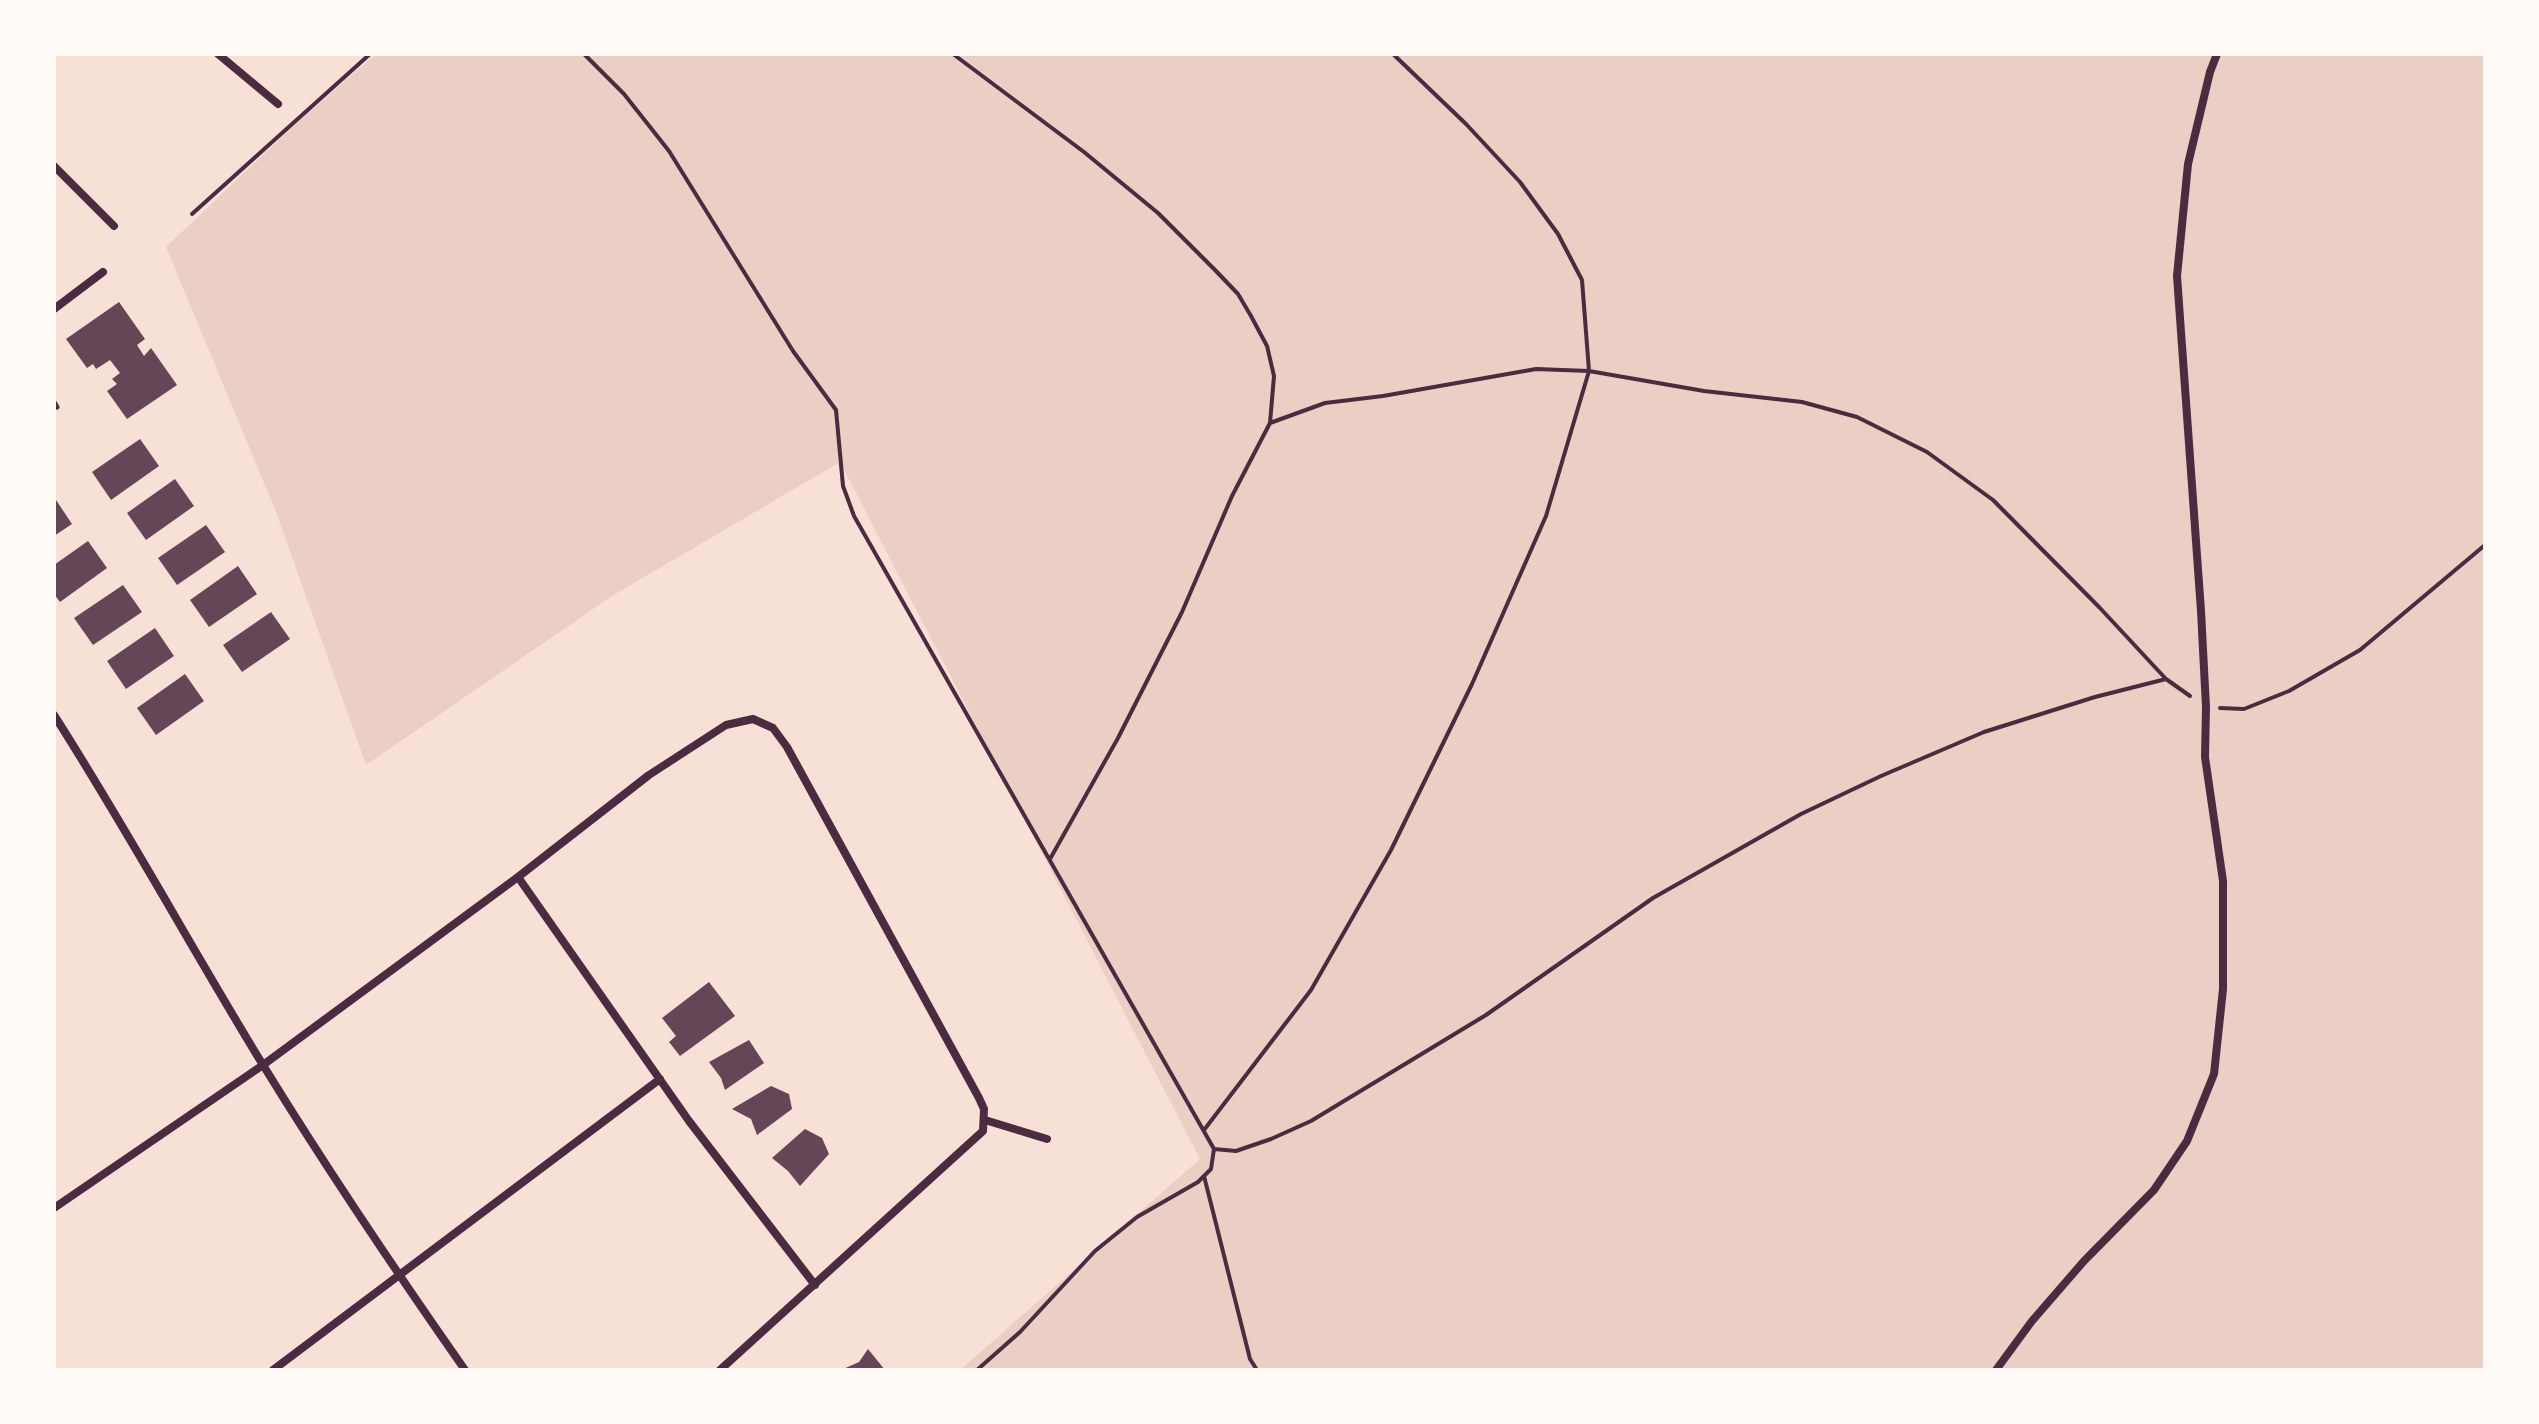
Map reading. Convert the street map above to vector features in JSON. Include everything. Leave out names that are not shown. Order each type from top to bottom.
[{"type":"street","points":[[218,54],[278,104]]},
{"type":"street","points":[[1996,1370],[2032,1321],[2084,1261],[2154,1190],[2187,1141],[2214,1074],[2223,989],[2223,881],[2205,757],[2206,707],[2177,276],[2188,164],[2217,54]]},
{"type":"street","points":[[54,166],[114,226]]},
{"type":"street","points":[[54,309],[103,272]]},
{"type":"street","points":[[54,715],[263,1065],[399,1275],[465,1370]]},
{"type":"street","points":[[54,1208],[263,1065],[518,877],[649,775],[726,725],[753,719],[773,728],[787,747],[979,1098],[985,1120],[983,1131],[720,1370]]},
{"type":"street","points":[[518,877],[689,1121],[815,1285]]},
{"type":"street","points":[[273,1370],[660,1079]]},
{"type":"street","points":[[985,1120],[1047,1139]]},
{"type":"path","points":[[192,214],[370,54]]},
{"type":"path","points":[[584,54],[624,94],[669,151],[793,351],[836,410],[843,486],[854,516],[1214,1149],[1211,1169],[1198,1182],[1137,1217],[1095,1251],[1020,1332],[977,1370]]},
{"type":"path","points":[[953,54],[1038,116],[1158,213],[1238,294],[1267,346],[1274,376],[1270,423],[1232,496],[1182,612],[1118,738],[1050,859]]},
{"type":"path","points":[[1204,1130],[1311,990],[1391,850],[1472,684],[1546,516],[1589,371],[1582,280],[1558,234],[1520,182],[1466,124],[1393,54]]},
{"type":"path","points":[[1270,423],[1325,403],[1536,369],[1589,371],[1704,391],[1802,402],[1857,417],[1927,452],[1993,500],[2166,679],[2206,707],[2244,709],[2289,691],[2360,650],[2485,545]]},
{"type":"path","points":[[1214,1149],[1236,1151],[1311,1121],[1486,1015],[1653,898],[1801,814],[1984,732],[2095,697],[2166,679]]},
{"type":"path","points":[[1204,1176],[1250,1359],[1257,1370]]},
{"type":"shaded area","points":[[376,54],[2485,54],[2485,1370],[960,1370],[1200,1159],[840,462],[612,596],[366,765],[276,512],[166,247],[300,120]]},
{"type":"building","points":[[119,302],[145,339],[137,345],[144,356],[151,348],[177,385],[127,419],[107,391],[117,384],[112,379],[120,373],[110,360],[96,369],[93,364],[87,368],[66,339]]},
{"type":"building","points":[[140,439],[159,466],[111,500],[92,472]]},
{"type":"building","points":[[175,479],[194,506],[146,540],[127,513]]},
{"type":"building","points":[[54,497],[72,524],[54,536]]},
{"type":"building","points":[[206,525],[225,552],[177,585],[158,558]]},
{"type":"building","points":[[88,541],[107,568],[60,602],[54,594],[54,565]]},
{"type":"building","points":[[238,566],[257,594],[209,627],[190,600]]},
{"type":"building","points":[[123,585],[142,612],[93,645],[74,618]]},
{"type":"building","points":[[271,612],[290,639],[242,672],[223,645]]},
{"type":"building","points":[[155,628],[174,656],[126,689],[107,661]]},
{"type":"building","points":[[185,674],[204,701],[156,735],[137,708]]},
{"type":"building","points":[[709,982],[735,1016],[680,1056],[669,1042],[676,1036],[662,1018]]},
{"type":"building","points":[[749,1040],[764,1063],[725,1090],[721,1078],[709,1062]]},
{"type":"building","points":[[771,1086],[789,1094],[792,1109],[757,1135],[751,1119],[732,1109]]},
{"type":"building","points":[[805,1129],[822,1138],[829,1154],[800,1186],[772,1158]]},
{"type":"building","points":[[868,1349],[885,1370],[841,1370],[859,1362]]}]
